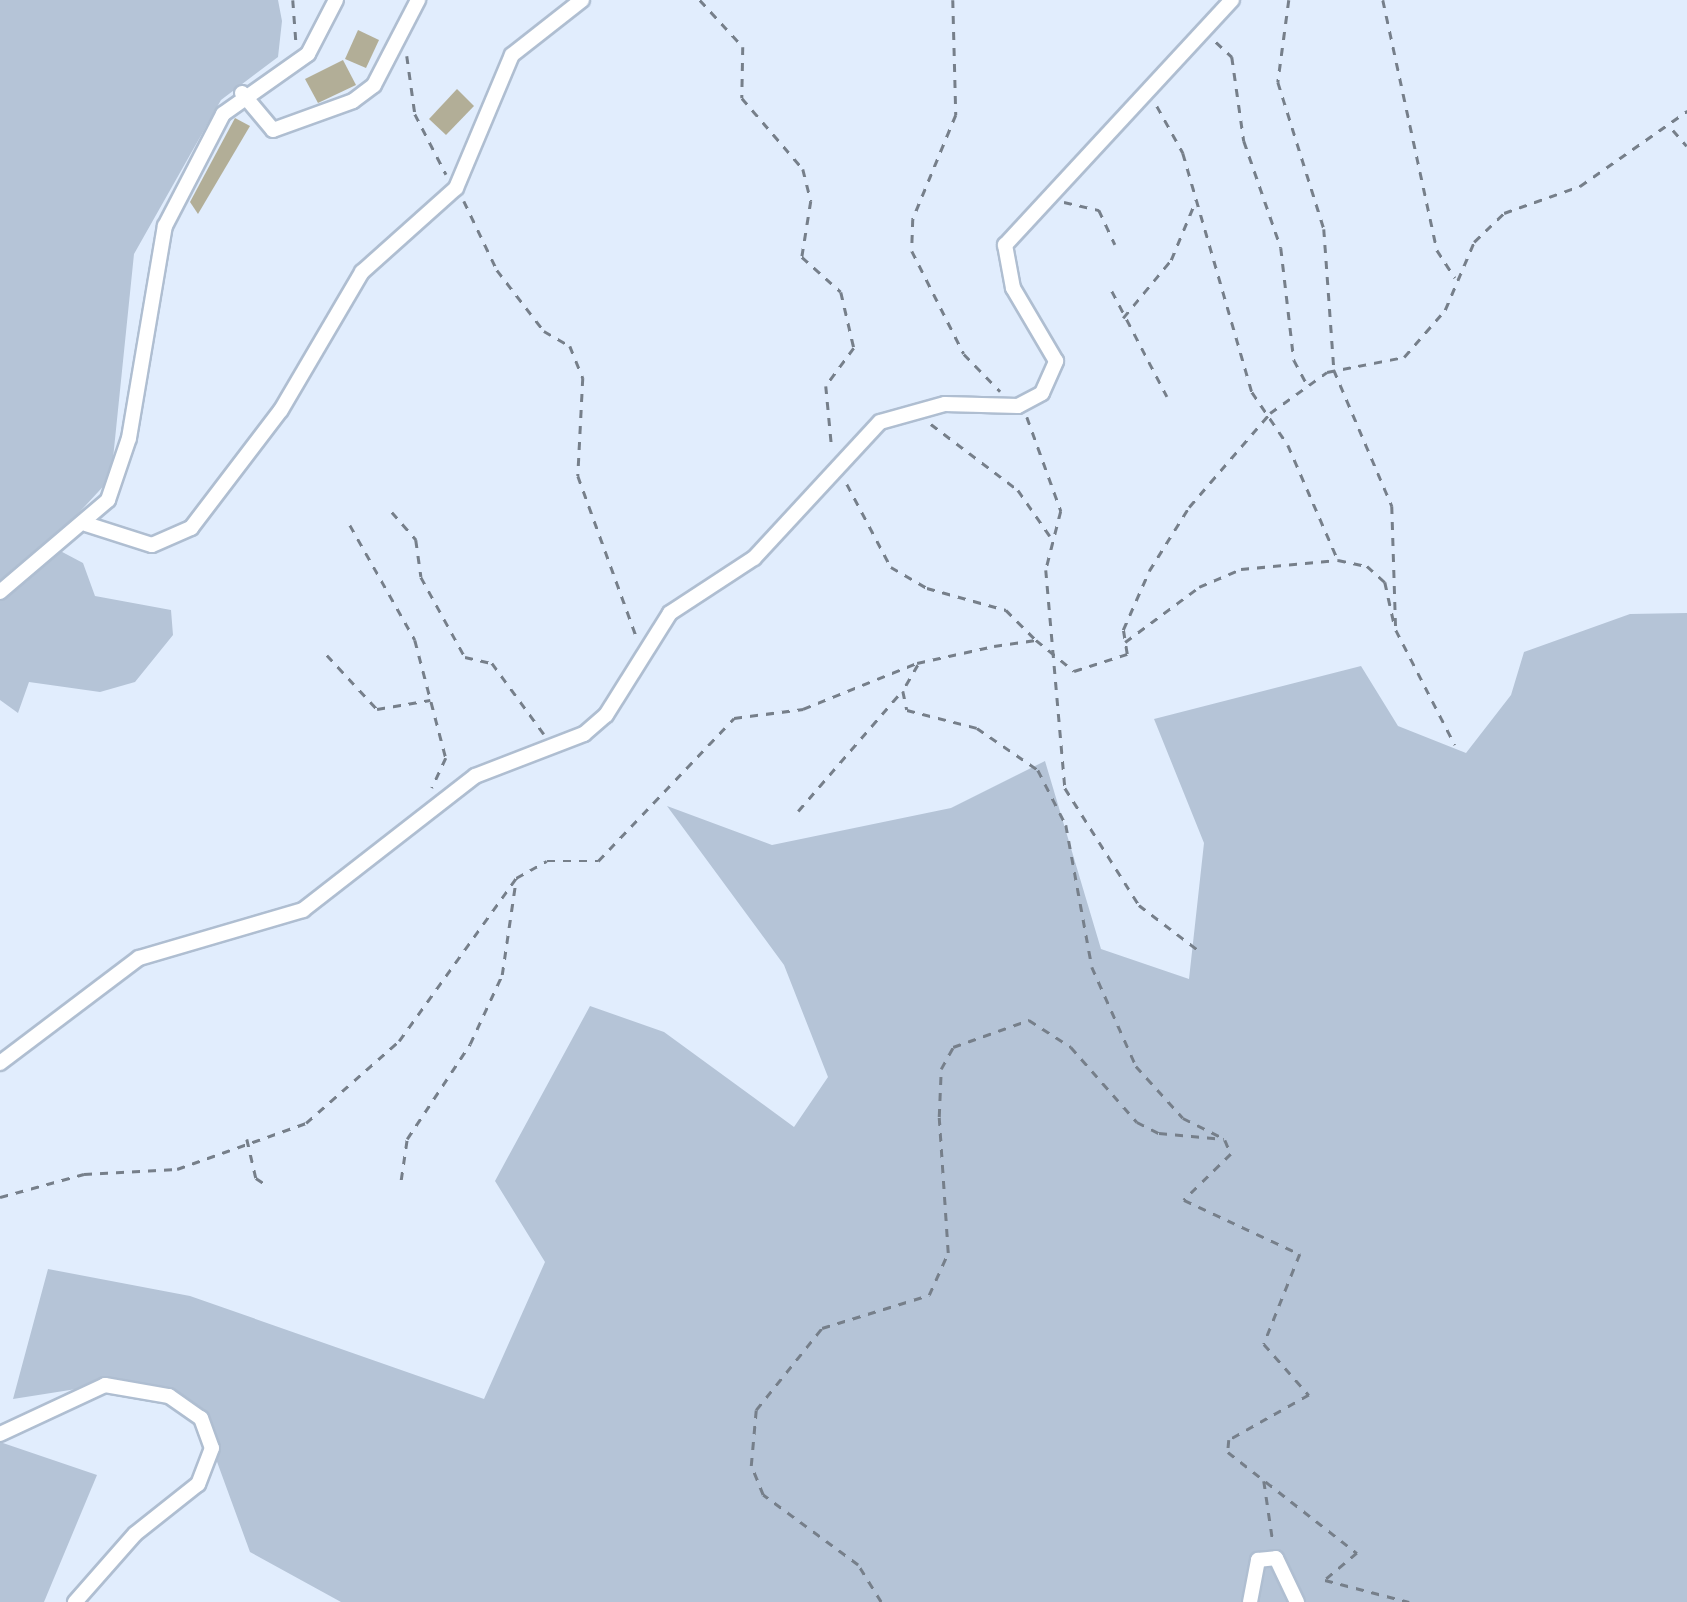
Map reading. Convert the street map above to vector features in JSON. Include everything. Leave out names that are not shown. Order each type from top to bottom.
[{"type":"street","points":[[0,592],[86,524],[108,500],[129,438],[165,226],[242,94],[285,70],[328,29],[336,0]]},
{"type":"street","points":[[242,94],[273,130],[353,101],[374,85],[418,0]]},
{"type":"street","points":[[86,524],[152,546],[191,528],[281,410],[362,272],[456,188],[512,55],[582,0]]},
{"type":"street","points":[[0,1062],[139,958],[303,910],[475,776],[550,746],[606,715],[670,612],[754,558],[880,422],[910,410],[1018,406],[1054,382],[1049,343],[1004,264],[1012,232],[1042,198],[1150,96],[1232,0]]},
{"type":"street","points":[[0,1434],[105,1385],[170,1396],[201,1418],[212,1448],[198,1484],[135,1534],[75,1602]]},
{"type":"street","points":[[1250,1602],[1258,1560],[1276,1558],[1297,1602]]},
{"type":"path","points":[[285,70],[296,49],[293,0]]},
{"type":"path","points":[[700,0],[742,47],[742,98],[803,169],[811,201],[802,257],[841,292],[854,348],[826,386],[838,465],[891,567],[927,588],[1006,610],[1056,664],[1105,668],[1127,654],[1125,642],[1149,571],[1189,506],[1270,413],[1307,383],[1334,370],[1404,356],[1427,337],[1474,242],[1504,213],[1580,186],[1672,129],[1687,111]]},
{"type":"path","points":[[953,0],[956,115],[913,219],[912,250],[964,354],[1018,406],[1059,490],[1047,606],[1056,664],[1065,788],[1139,904],[1202,953]]},
{"type":"path","points":[[1289,0],[1278,82],[1324,229],[1334,370],[1392,506],[1396,630]]},
{"type":"path","points":[[1384,0],[1437,250],[1456,280]]},
{"type":"path","points":[[1185,58],[1212,42],[1232,56],[1244,141],[1281,248],[1294,360],[1307,383]]},
{"type":"path","points":[[408,46],[414,114],[498,270],[544,331],[570,346],[582,378],[578,476],[613,555],[623,617],[646,648]]},
{"type":"path","points":[[1150,96],[1169,121],[1196,199],[1237,350],[1338,560]]},
{"type":"path","points":[[1672,129],[1687,146]]},
{"type":"path","points":[[1042,198],[1099,210],[1115,244]]},
{"type":"path","points":[[1124,318],[1171,260],[1196,199]]},
{"type":"path","points":[[1112,291],[1166,396]]},
{"type":"path","points":[[919,425],[930,423],[1018,490],[1052,537]]},
{"type":"path","points":[[392,512],[416,540],[421,577],[465,657],[492,663],[550,746]]},
{"type":"path","points":[[350,525],[415,640],[433,701],[446,758],[426,816]]},
{"type":"path","points":[[1125,642],[1199,587],[1241,569],[1338,560],[1367,566],[1386,582],[1396,630],[1456,744]]},
{"type":"path","points":[[0,1197],[84,1174],[177,1169],[247,1138],[306,1123],[399,1041],[516,878],[547,861],[598,861],[734,718],[803,710],[917,663],[1036,640]]},
{"type":"path","points":[[326,655],[377,709],[418,696],[433,701]]},
{"type":"path","points":[[798,811],[920,675],[917,663]]},
{"type":"path","points":[[902,691],[907,710],[977,728],[1038,770],[1066,825],[1092,966],[1136,1066],[1184,1118],[1224,1139],[1231,1154],[1184,1200],[1300,1254],[1264,1344],[1309,1395],[1226,1446],[1357,1553],[1325,1580],[1409,1602]]},
{"type":"path","points":[[401,1180],[407,1139],[470,1044],[502,975],[516,878]]},
{"type":"path","points":[[882,1602],[858,1565],[763,1495],[751,1466],[756,1410],[822,1328],[929,1295],[948,1253],[939,1118],[941,1070],[953,1047],[1029,1020],[1070,1047],[1137,1122],[1159,1134],[1224,1139]]},
{"type":"path","points":[[247,1138],[256,1178],[268,1186]]},
{"type":"path","points":[[1263,1480],[1276,1558]]},
{"type":"shaded area","points":[[0,0],[278,0],[282,21],[278,57],[221,100],[134,254],[111,478],[49,545],[83,563],[95,596],[171,610],[173,635],[135,682],[100,692],[29,682],[18,713],[0,700]]},
{"type":"shaded area","points":[[1687,613],[1687,1602],[341,1602],[250,1552],[201,1418],[170,1396],[89,1387],[13,1399],[48,1269],[190,1296],[484,1399],[545,1262],[495,1181],[590,1006],[664,1032],[794,1127],[828,1077],[784,965],[667,806],[772,845],[951,808],[1045,761],[1101,949],[1189,979],[1204,843],[1154,719],[1361,666],[1398,726],[1466,753],[1511,695],[1524,652],[1630,614]]},
{"type":"shaded area","points":[[0,1442],[97,1475],[44,1602],[0,1602]]},
{"type":"building","points":[[358,30],[379,40],[366,68],[345,59]]},
{"type":"building","points":[[343,60],[356,85],[318,103],[305,79]]},
{"type":"building","points":[[457,89],[474,106],[446,135],[429,119]]},
{"type":"building","points":[[235,118],[250,126],[198,214],[190,202]]}]
